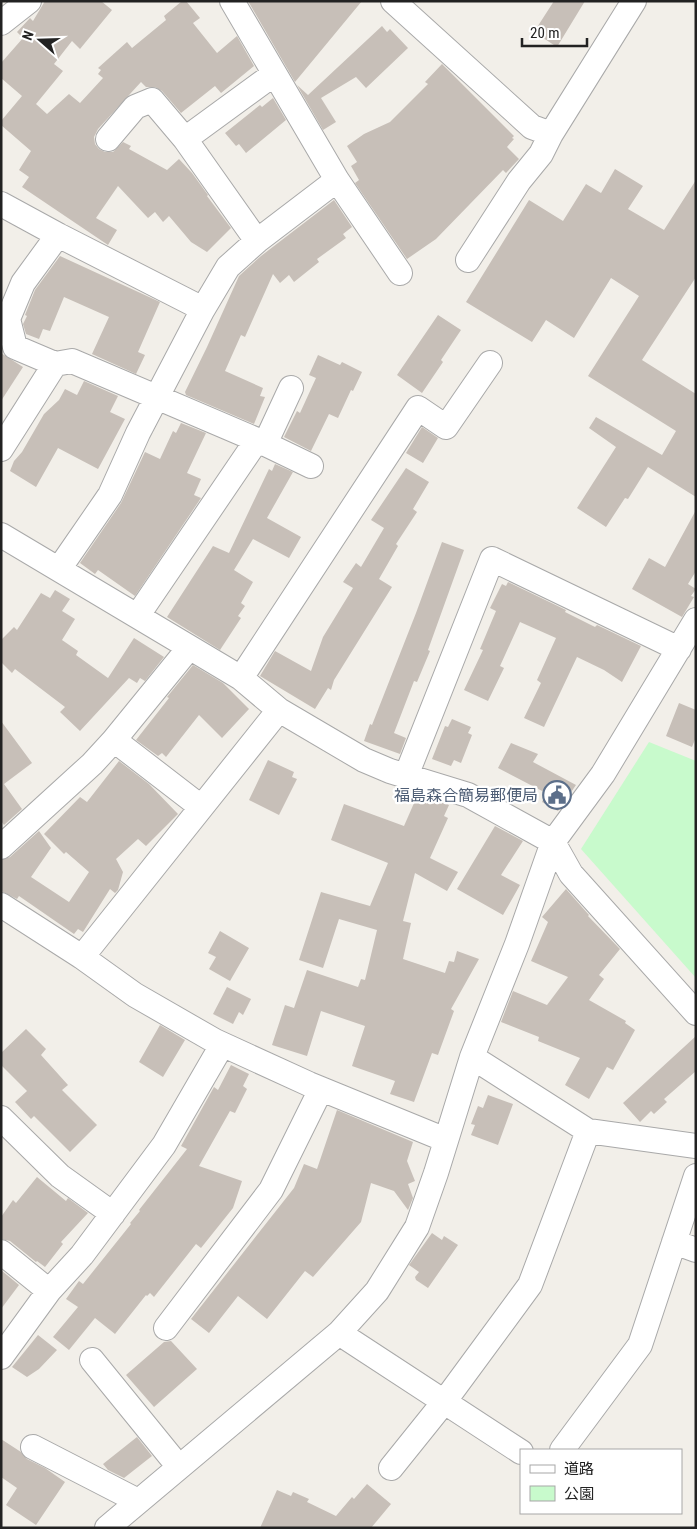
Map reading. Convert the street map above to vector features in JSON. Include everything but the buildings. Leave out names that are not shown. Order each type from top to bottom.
[{"type":"street","points":[[1,22],[29,1]]},
{"type":"street","points":[[232,1],[338,180],[400,274]]},
{"type":"street","points":[[393,1],[532,127],[551,134]]},
{"type":"street","points":[[468,260],[519,180],[541,154],[551,134],[634,1]]},
{"type":"street","points":[[185,139],[274,74]]},
{"type":"street","points":[[108,139],[135,107],[152,100],[185,139],[257,241]]},
{"type":"street","points":[[59,569],[110,495],[138,432],[228,267],[257,241],[338,180]]},
{"type":"street","points":[[1,204],[58,236],[204,308]]},
{"type":"street","points":[[58,236],[23,283],[8,319],[15,347],[55,364],[72,360],[312,466]]},
{"type":"street","points":[[241,678],[418,408],[446,427],[490,363]]},
{"type":"street","points":[[1,449],[55,364]]},
{"type":"street","points":[[138,615],[261,442],[290,388]]},
{"type":"street","points":[[1,535],[241,678],[279,710],[364,760],[406,776],[468,795],[553,842],[571,874],[696,1013]]},
{"type":"street","points":[[406,776],[492,559],[679,649]]},
{"type":"street","points":[[107,1528],[338,1333],[377,1291],[417,1226],[436,1173],[472,1057],[517,944],[553,842],[603,774],[696,620]]},
{"type":"street","points":[[1,847],[92,764],[189,648]]},
{"type":"street","points":[[82,957],[279,710]]},
{"type":"street","points":[[114,740],[201,807]]},
{"type":"street","points":[[1,905],[82,957],[135,995],[222,1044],[321,1089],[446,1140]]},
{"type":"street","points":[[1,1357],[49,1291],[82,1255],[164,1145],[222,1044]]},
{"type":"street","points":[[472,1057],[588,1131],[696,1146]]},
{"type":"street","points":[[166,1328],[271,1190],[321,1089]]},
{"type":"street","points":[[1,1118],[60,1176],[113,1214]]},
{"type":"street","points":[[391,1468],[444,1402],[530,1285],[588,1131]]},
{"type":"street","points":[[563,1449],[640,1345],[685,1246],[696,1176]]},
{"type":"street","points":[[1,1252],[49,1291]]},
{"type":"street","points":[[338,1333],[520,1451]]},
{"type":"street","points":[[92,1360],[179,1467]]},
{"type":"street","points":[[33,1447],[138,1501]]},
{"type":"green space","points":[[649,742],[696,761],[696,978],[581,849]]},
{"type":"place","name":"福島森合簡易郵便局","points":[[557,795]]}]
